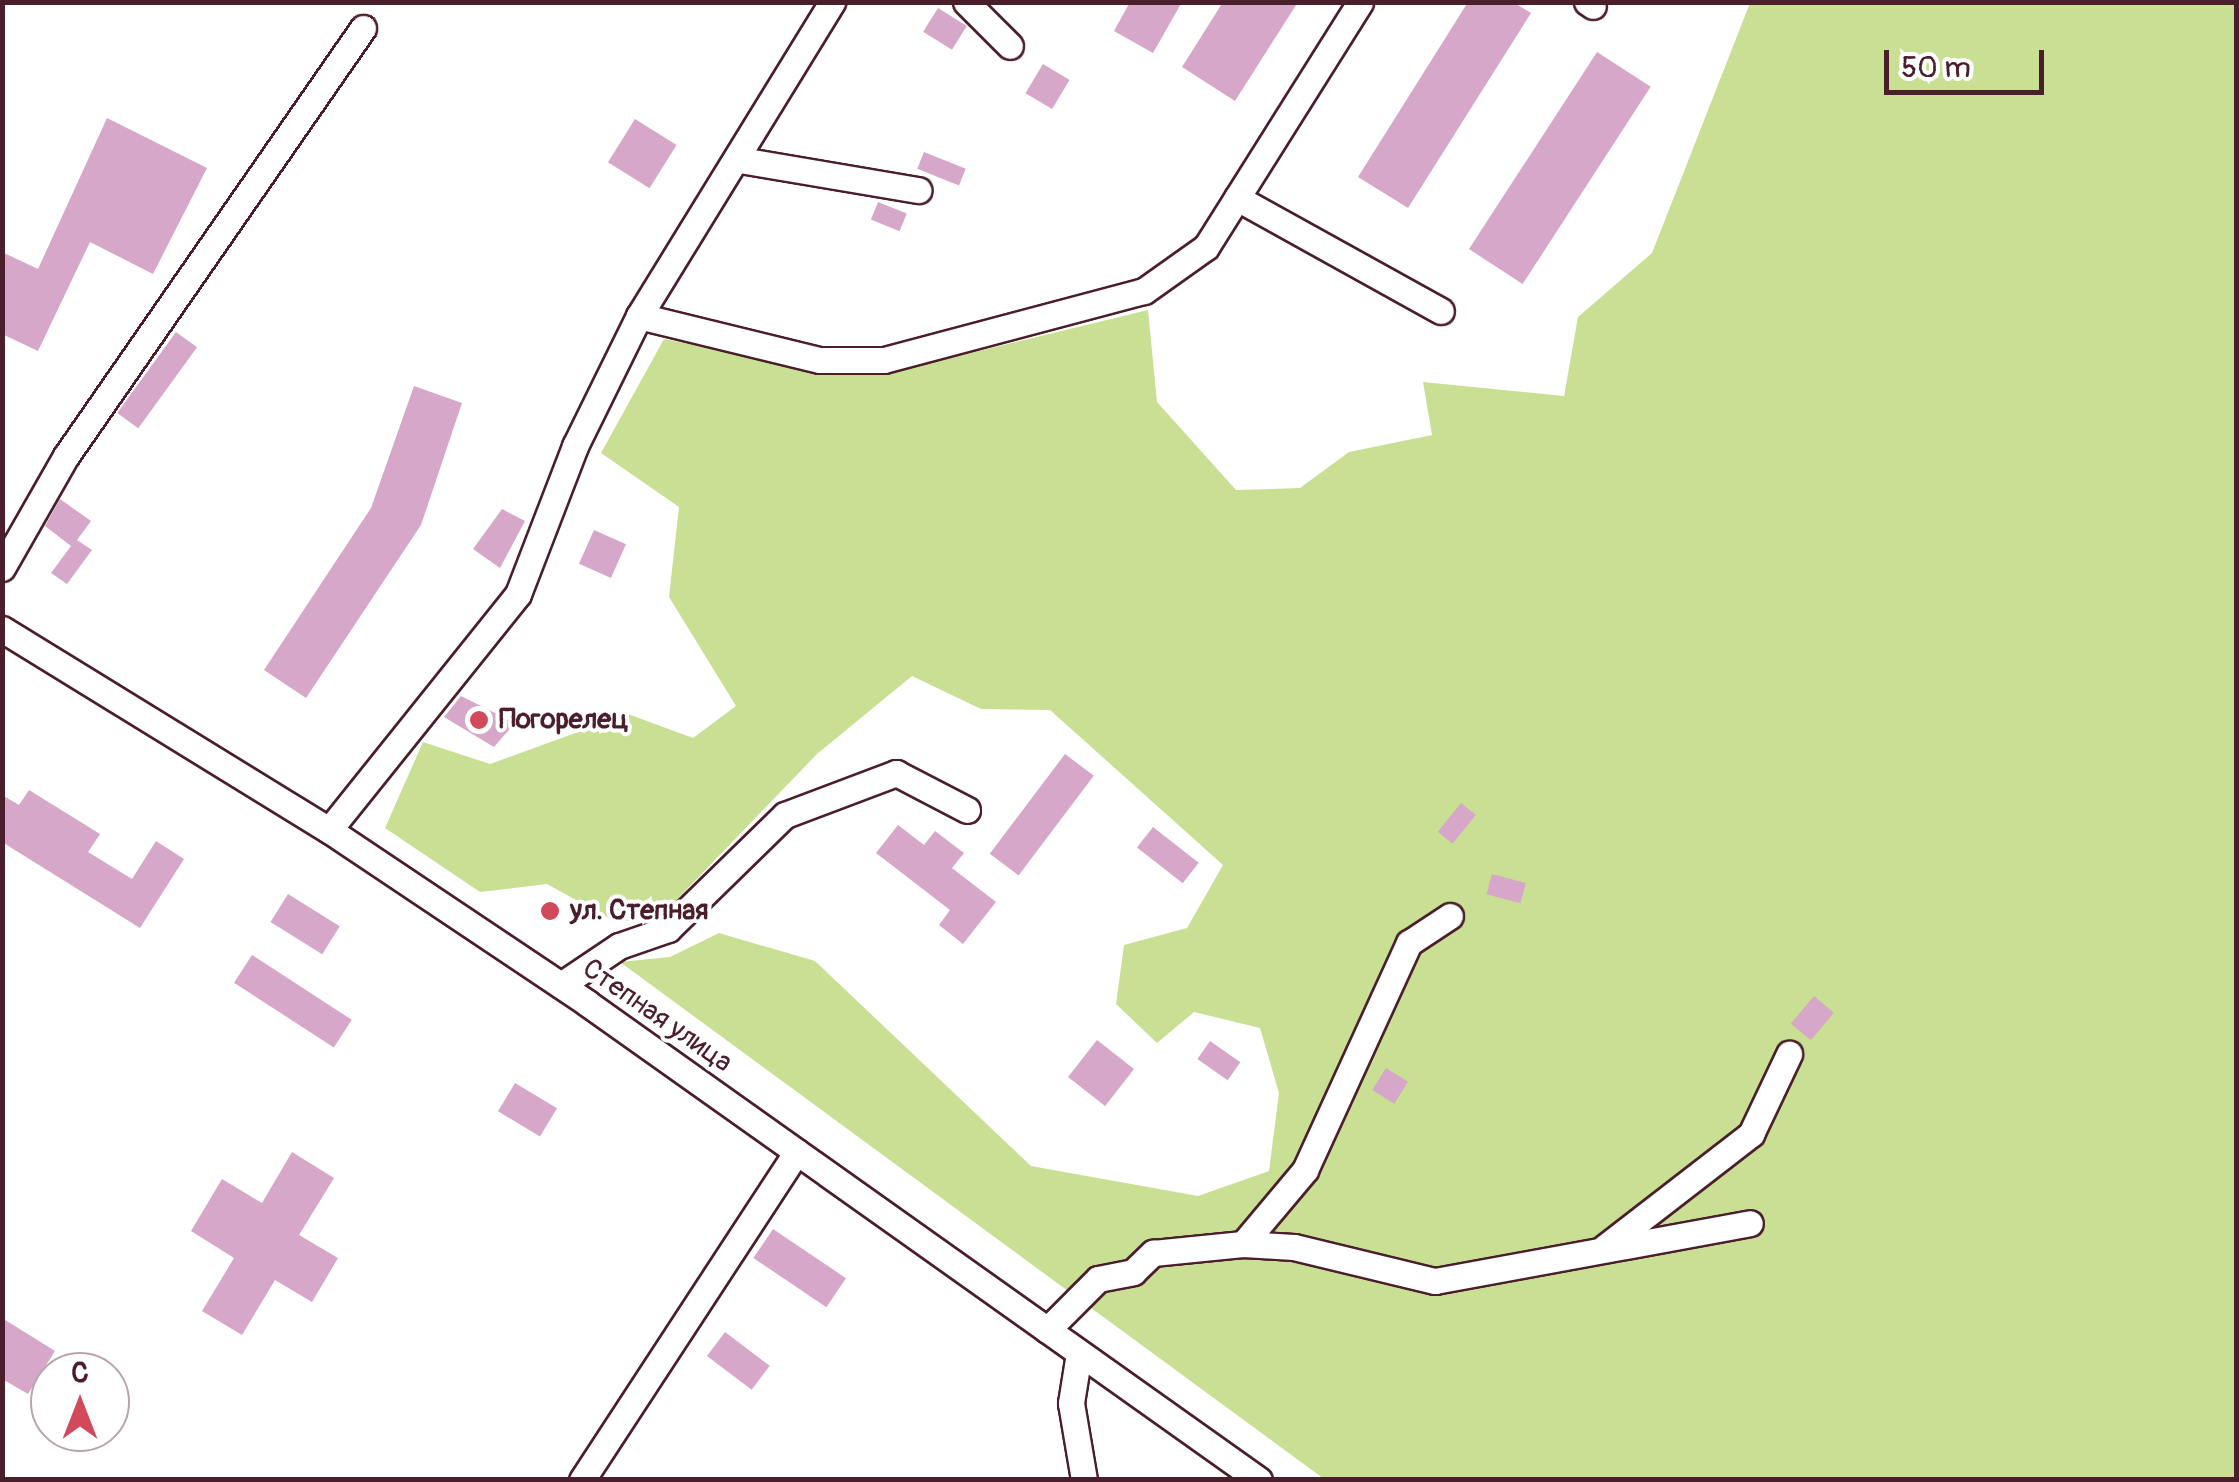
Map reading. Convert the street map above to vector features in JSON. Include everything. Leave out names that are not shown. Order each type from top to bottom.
[{"type":"street","points":[[330,830],[518,594],[574,446],[639,316],[740,160],[832,2]]},
{"type":"street","points":[[966,2],[1010,46]]},
{"type":"street","points":[[639,316],[820,360],[884,360],[1144,291],[1206,247],[1360,2]]},
{"type":"street","points":[[2,568],[66,456],[363,28]]},
{"type":"street","points":[[740,160],[918,190]]},
{"type":"street","points":[[1237,198],[1441,311]]},
{"type":"street","name":"Степная улица","points":[[2,630],[330,830],[560,985],[1260,1480]]},
{"type":"street","points":[[560,985],[619,946],[668,929],[785,814],[896,773],[967,810]]},
{"type":"street","points":[[1243,1244],[1305,1170],[1409,943],[1450,916]]},
{"type":"street","points":[[1601,1250],[1750,1134],[1789,1054]]},
{"type":"street","points":[[582,1480],[797,1152]]},
{"type":"street","points":[[1047,1330],[1098,1279],[1133,1272],[1154,1254],[1243,1244],[1294,1247],[1435,1281],[1750,1223]]},
{"type":"street","points":[[1079,1353],[1071,1402],[1084,1480]]},
{"type":"green space","points":[[1750,3],[2236,3],[2236,1479],[1324,1479],[620,962],[670,957],[719,933],[815,961],[1031,1166],[1198,1196],[1269,1171],[1279,1093],[1260,1028],[1194,1012],[1157,1043],[1116,1004],[1124,945],[1187,928],[1223,865],[1050,710],[981,709],[912,676],[817,754],[660,917],[616,922],[547,884],[480,892],[385,828],[423,742],[490,764],[628,714],[693,738],[736,706],[669,597],[679,507],[601,453],[664,339],[831,372],[896,371],[1148,310],[1157,402],[1236,490],[1300,488],[1349,452],[1432,435],[1423,382],[1564,396],[1578,317],[1652,253]]},
{"type":"building","points":[[1130,2],[1182,2],[1153,53],[1114,31]]},
{"type":"building","points":[[1223,2],[1298,2],[1235,101],[1182,67]]},
{"type":"building","points":[[1468,2],[1513,2],[1531,13],[1408,208],[1358,177]]},
{"type":"building","points":[[938,8],[967,26],[952,50],[923,32]]},
{"type":"building","points":[[1597,52],[1651,87],[1523,284],[1469,249]]},
{"type":"building","points":[[1043,64],[1070,80],[1052,109],[1025,93]]},
{"type":"building","points":[[107,118],[207,168],[153,274],[90,242],[38,351],[2,334],[2,252],[38,269]]},
{"type":"building","points":[[635,119],[677,145],[650,188],[608,162]]},
{"type":"building","points":[[924,152],[966,169],[959,186],[917,169]]},
{"type":"building","points":[[878,202],[907,214],[900,231],[871,220]]},
{"type":"building","points":[[176,332],[197,347],[138,428],[117,413]]},
{"type":"building","points":[[414,386],[462,403],[421,525],[306,698],[264,670],[371,508]]},
{"type":"building","points":[[60,499],[91,521],[77,540],[92,550],[67,584],[51,573],[71,546],[45,526]]},
{"type":"building","points":[[502,509],[525,521],[500,568],[473,549]]},
{"type":"building","points":[[594,530],[626,544],[611,578],[579,564]]},
{"type":"building","name":"Погорелец","points":[[461,696],[515,723],[494,747],[444,717]]},
{"type":"building","points":[[1065,754],[1094,776],[1019,875],[990,854]]},
{"type":"building","points":[[29,790],[100,834],[88,852],[132,879],[156,841],[184,859],[140,928],[2,842],[2,795],[19,805]]},
{"type":"building","points":[[1461,803],[1476,815],[1452,844],[1438,832]]},
{"type":"building","points":[[898,825],[924,845],[935,831],[964,853],[952,868],[996,902],[963,944],[939,925],[950,910],[876,853]]},
{"type":"building","points":[[1153,827],[1199,863],[1183,883],[1137,847]]},
{"type":"building","points":[[1492,874],[1526,883],[1520,903],[1487,894]]},
{"type":"building","points":[[288,894],[340,926],[322,954],[271,922]]},
{"type":"building","points":[[252,955],[352,1020],[334,1047],[234,983]]},
{"type":"building","points":[[1814,996],[1834,1013],[1811,1040],[1791,1024]]},
{"type":"building","points":[[1097,1040],[1134,1069],[1105,1106],[1068,1077]]},
{"type":"building","points":[[1210,1041],[1240,1062],[1228,1080],[1197,1059]]},
{"type":"building","points":[[1386,1068],[1408,1082],[1394,1104],[1372,1090]]},
{"type":"building","points":[[515,1083],[557,1108],[540,1137],[498,1111]]},
{"type":"building","points":[[292,1152],[334,1178],[299,1235],[338,1258],[312,1302],[275,1280],[242,1335],[202,1311],[234,1258],[191,1231],[222,1179],[262,1203]]},
{"type":"building","points":[[773,1229],[846,1278],[826,1307],[753,1258]]},
{"type":"building","points":[[2,1318],[55,1351],[30,1352],[28,1394],[2,1379]]},
{"type":"building","points":[[725,1332],[770,1366],[752,1390],[707,1356]]},
{"type":"place","name":"Погорелец","points":[[479,720]]},
{"type":"place","name":"ул. Степная","points":[[550,911]]}]
